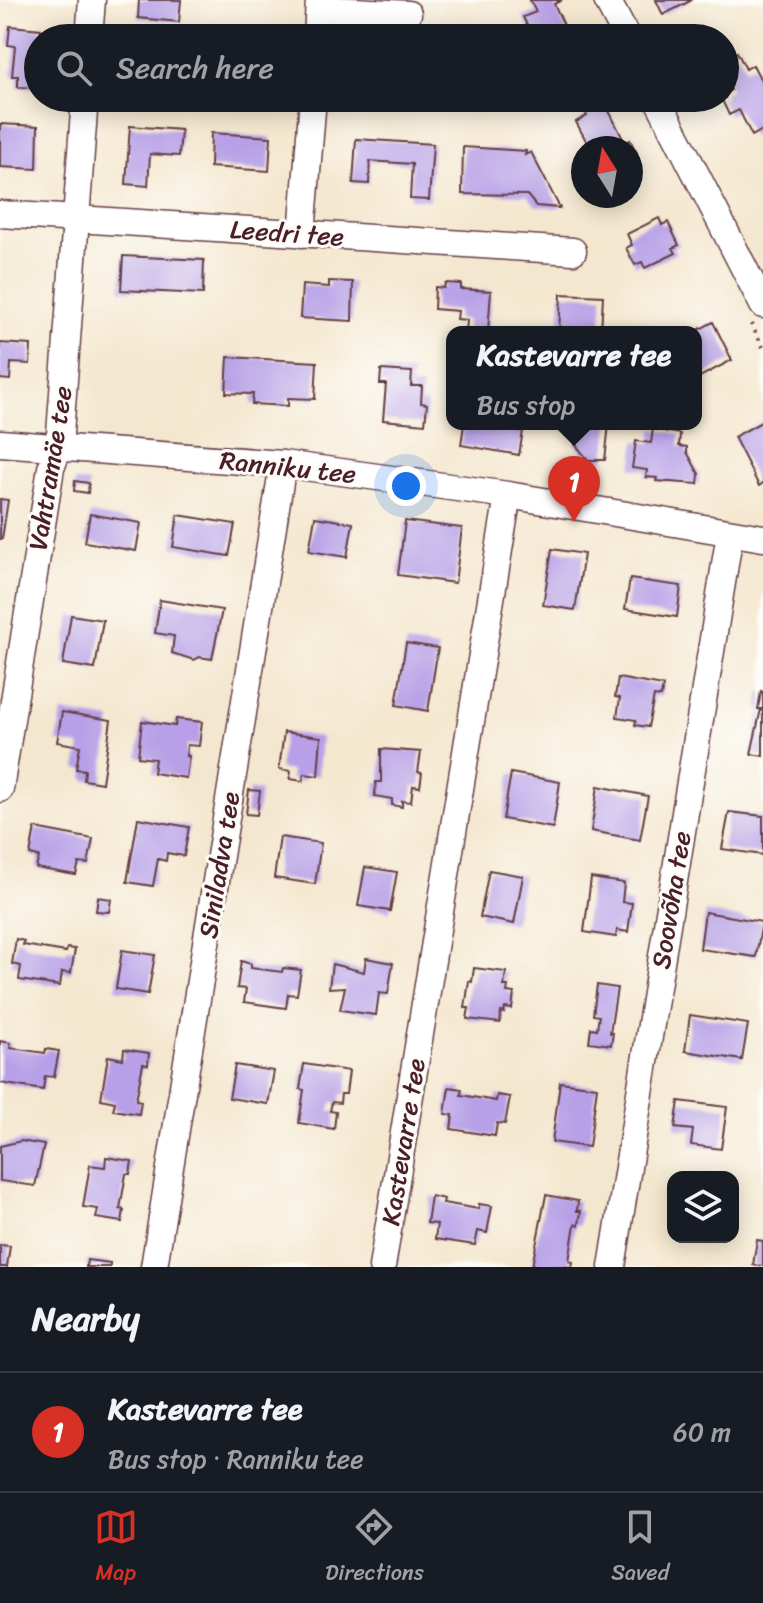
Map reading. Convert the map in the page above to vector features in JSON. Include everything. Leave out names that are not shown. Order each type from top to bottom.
[{"type":"street","points":[[90,24],[92,0]]},
{"type":"street","points":[[607,0],[620,24]]},
{"type":"street","points":[[318,24],[319,4],[408,14]]},
{"type":"street","name":"Vahtramäe tee","points":[[0,789],[51,468],[59,447],[84,112]]},
{"type":"street","points":[[302,234],[312,112]]},
{"type":"street","points":[[664,112],[763,305]]},
{"type":"street","name":"Leedri tee","points":[[0,214],[573,251]]},
{"type":"street","name":"Ranniku tee","points":[[0,443],[283,464],[508,495],[763,538]]},
{"type":"street","name":"Siniladva tee","points":[[154,1267],[283,464]]},
{"type":"street","name":"Kastevarre tee","points":[[382,1267],[508,495]]},
{"type":"street","name":"Soovõha tee","points":[[612,1267],[730,533]]},
{"type":"building","points":[[139,0],[181,0],[179,22],[138,18]]},
{"type":"building","points":[[530,0],[562,0],[554,4],[563,24],[526,24],[523,17],[536,12]]},
{"type":"building","points":[[656,0],[692,0],[663,15]]},
{"type":"building","points":[[10,26],[24,27],[24,87],[18,87],[18,76],[12,76],[15,46],[8,45]]},
{"type":"building","points":[[739,56],[746,69],[753,65],[763,84],[763,130],[752,136],[739,110]]},
{"type":"building","points":[[585,112],[610,112],[622,136],[584,136],[576,122],[587,116]]},
{"type":"building","points":[[0,124],[38,126],[37,169],[0,167]]},
{"type":"building","points":[[130,126],[181,130],[179,156],[150,154],[148,186],[126,184]]},
{"type":"building","points":[[211,133],[271,137],[269,171],[210,167]]},
{"type":"building","points":[[356,139],[433,144],[429,200],[410,199],[412,164],[370,161],[369,184],[353,183]]},
{"type":"building","points":[[463,147],[526,151],[525,155],[531,152],[560,208],[536,206],[527,195],[462,194]]},
{"type":"building","points":[[659,218],[662,225],[668,222],[679,245],[673,248],[676,253],[645,268],[642,262],[635,265],[626,248],[632,245],[627,234]]},
{"type":"building","points":[[123,256],[204,260],[203,294],[121,290]]},
{"type":"building","points":[[329,281],[353,282],[352,321],[300,318],[302,285],[329,287]]},
{"type":"building","points":[[445,283],[461,284],[461,289],[491,291],[488,326],[466,326],[467,320],[457,319],[458,311],[434,309],[435,287],[444,288]]},
{"type":"building","points":[[561,294],[603,296],[601,326],[559,326]]},
{"type":"building","points":[[713,322],[732,360],[702,376],[702,328]]},
{"type":"building","points":[[0,343],[31,345],[30,364],[11,363],[10,380],[0,379]]},
{"type":"building","points":[[228,357],[317,362],[315,399],[288,398],[288,406],[252,404],[253,394],[226,393]]},
{"type":"building","points":[[381,370],[412,372],[411,386],[422,386],[421,403],[427,404],[425,424],[383,420],[386,384],[380,384]]},
{"type":"building","points":[[763,421],[763,483],[759,486],[734,437]]},
{"type":"building","points":[[463,430],[523,431],[519,455],[461,445]]},
{"type":"building","points":[[587,430],[608,430],[605,460],[588,460],[575,444]]},
{"type":"building","points":[[653,430],[680,434],[679,446],[687,447],[699,474],[698,484],[656,481],[657,478],[646,477],[647,470],[632,468],[636,441],[651,443]]},
{"type":"building","points":[[75,481],[89,483],[88,493],[74,491]]},
{"type":"building","points":[[0,499],[8,500],[2,539],[0,539]]},
{"type":"building","points":[[90,514],[141,523],[136,551],[85,542]]},
{"type":"building","points":[[178,515],[235,524],[229,556],[173,547]]},
{"type":"building","points":[[315,517],[353,523],[347,557],[309,551]]},
{"type":"building","points":[[405,521],[462,528],[455,583],[398,575]]},
{"type":"building","points":[[552,549],[584,554],[575,610],[543,605]]},
{"type":"building","points":[[630,579],[681,586],[677,617],[625,609]]},
{"type":"building","points":[[160,600],[222,610],[212,659],[200,657],[194,660],[172,653],[174,636],[155,633]]},
{"type":"building","points":[[71,615],[103,620],[95,669],[63,664]]},
{"type":"building","points":[[406,643],[438,648],[428,711],[396,705]]},
{"type":"building","points":[[618,678],[663,686],[661,697],[654,696],[648,727],[635,725],[636,720],[617,717],[620,698],[615,697]]},
{"type":"building","points":[[761,691],[763,756],[751,754],[761,709],[758,709]]},
{"type":"building","points":[[62,712],[111,720],[102,783],[84,780],[85,770],[76,769],[80,746],[57,742]]},
{"type":"building","points":[[176,719],[202,722],[199,746],[187,745],[186,778],[153,773],[155,759],[138,757],[142,721],[175,726]]},
{"type":"building","points":[[284,732],[321,737],[318,776],[304,774],[303,781],[290,779],[291,771],[279,769]]},
{"type":"building","points":[[381,749],[421,752],[418,772],[422,773],[420,787],[413,786],[411,802],[402,801],[402,807],[392,805],[392,799],[375,796],[376,782],[381,782]]},
{"type":"building","points":[[511,773],[560,782],[553,828],[503,819]]},
{"type":"building","points":[[598,786],[648,796],[640,840],[591,831]]},
{"type":"building","points":[[249,790],[260,791],[257,815],[246,814]]},
{"type":"building","points":[[729,812],[763,816],[763,855],[722,849]]},
{"type":"building","points":[[138,818],[189,827],[184,856],[167,853],[166,861],[158,859],[153,886],[127,882]]},
{"type":"building","points":[[35,828],[93,839],[88,864],[79,863],[76,875],[36,868],[39,857],[30,855]]},
{"type":"building","points":[[280,837],[321,843],[315,884],[274,878]]},
{"type":"building","points":[[365,867],[397,872],[390,911],[358,906]]},
{"type":"building","points":[[489,870],[523,876],[514,924],[480,917]]},
{"type":"building","points":[[591,878],[624,883],[622,902],[632,903],[628,932],[617,930],[616,937],[584,932]]},
{"type":"building","points":[[98,897],[111,899],[109,912],[96,911]]},
{"type":"building","points":[[705,912],[762,922],[756,957],[700,949]]},
{"type":"building","points":[[16,939],[24,941],[23,945],[66,952],[67,948],[75,949],[71,973],[62,972],[60,986],[19,980],[21,966],[12,964]]},
{"type":"building","points":[[122,950],[155,955],[148,994],[116,989]]},
{"type":"building","points":[[366,958],[393,963],[388,994],[379,993],[376,1015],[340,1010],[345,987],[329,988],[332,964],[364,972]]},
{"type":"building","points":[[241,961],[251,964],[251,968],[282,972],[283,968],[301,970],[297,995],[288,994],[286,1008],[244,1002],[246,989],[237,988]]},
{"type":"building","points":[[474,968],[506,972],[504,986],[508,986],[507,992],[514,993],[512,1009],[505,1008],[504,1013],[501,1012],[500,1023],[467,1019],[469,1008],[465,1008]]},
{"type":"building","points":[[597,985],[617,988],[611,1045],[589,1042],[591,1028],[597,1029],[599,1016],[593,1015]]},
{"type":"building","points":[[690,1015],[748,1024],[742,1060],[685,1051]]},
{"type":"building","points":[[0,1041],[11,1043],[10,1048],[45,1053],[46,1049],[59,1051],[54,1077],[45,1076],[43,1090],[0,1083]]},
{"type":"building","points":[[124,1049],[149,1053],[148,1065],[143,1064],[136,1100],[141,1101],[139,1114],[113,1110],[115,1102],[101,1099],[108,1056],[123,1059]]},
{"type":"building","points":[[304,1064],[349,1071],[346,1094],[341,1094],[340,1103],[332,1102],[330,1111],[336,1112],[334,1129],[299,1123]]},
{"type":"building","points":[[235,1065],[274,1071],[268,1104],[229,1098]]},
{"type":"building","points":[[560,1082],[597,1087],[589,1147],[552,1142]]},
{"type":"building","points":[[449,1087],[462,1089],[461,1095],[496,1101],[497,1095],[510,1097],[505,1124],[497,1123],[495,1136],[451,1129],[453,1115],[445,1114]]},
{"type":"building","points":[[679,1101],[727,1107],[721,1149],[691,1145],[693,1130],[675,1128]]},
{"type":"building","points":[[21,1141],[44,1145],[35,1186],[0,1181],[0,1146]]},
{"type":"building","points":[[106,1157],[132,1161],[130,1174],[126,1174],[120,1209],[124,1210],[122,1222],[96,1218],[98,1209],[83,1207],[90,1165],[105,1167]]},
{"type":"building","points":[[546,1195],[578,1201],[577,1211],[581,1211],[579,1225],[575,1224],[569,1261],[573,1262],[572,1267],[532,1266]]},
{"type":"building","points":[[431,1196],[444,1199],[443,1203],[479,1209],[479,1204],[492,1206],[487,1233],[478,1231],[475,1245],[435,1239],[437,1224],[427,1223]]},
{"type":"building","points":[[757,1240],[763,1241],[763,1266],[753,1265]]},
{"type":"building","points":[[0,1245],[10,1246],[7,1267],[0,1267]]},
{"type":"building","points":[[87,1260],[110,1263],[110,1267],[86,1267]]},
{"type":"place","name":"Kastevarre tee","points":[[574,522]]}]
